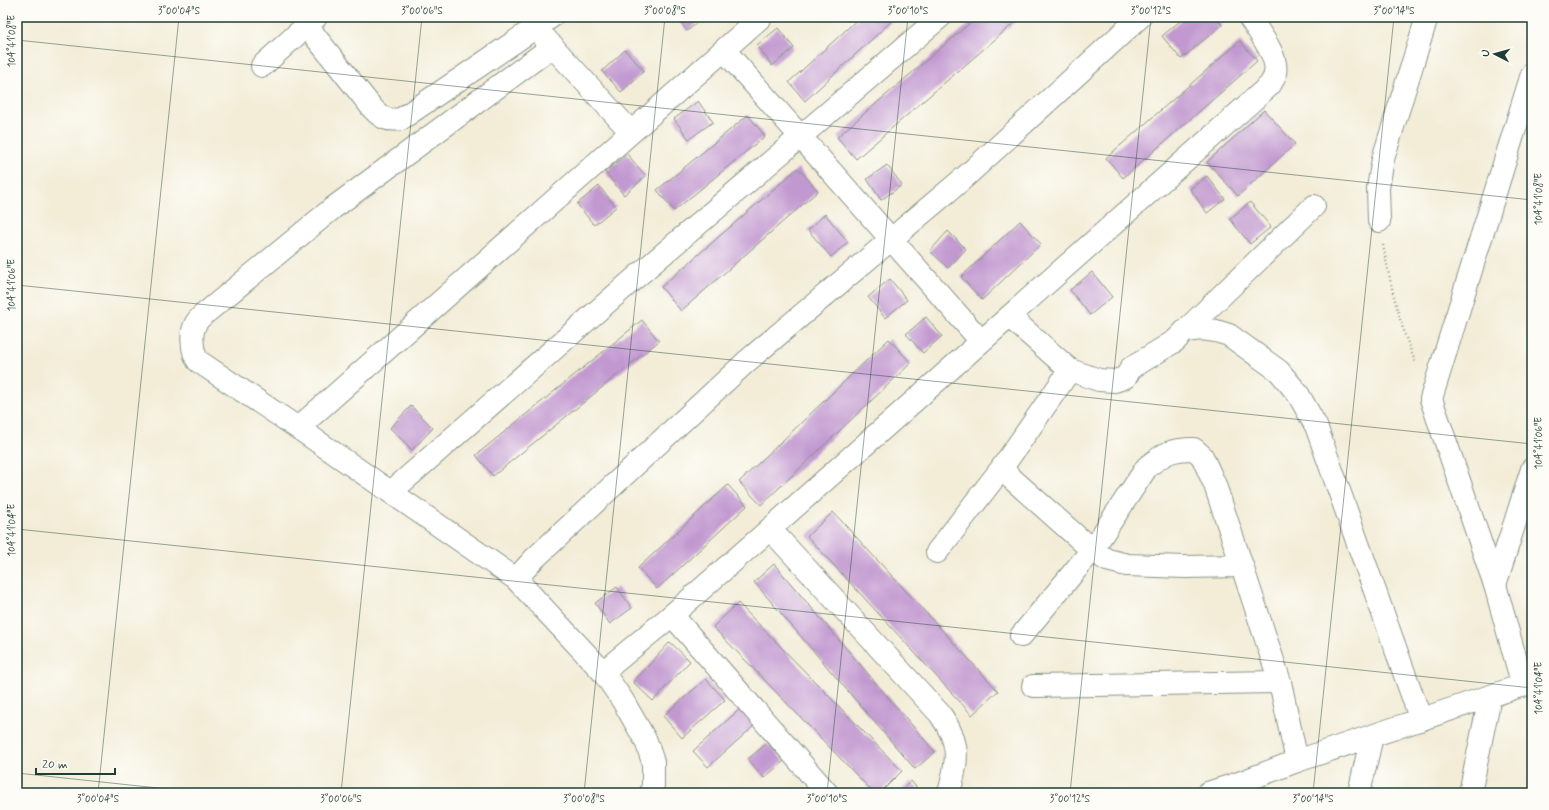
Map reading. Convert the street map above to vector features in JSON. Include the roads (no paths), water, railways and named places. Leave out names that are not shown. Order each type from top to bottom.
[{"type":"street","points":[[298,428],[761,17]]},
{"type":"street","points":[[391,492],[627,285],[940,17]]},
{"type":"street","points":[[516,579],[534,559],[719,386],[892,240],[1039,110],[1140,17]]},
{"type":"street","points":[[603,672],[672,615],[770,529],[1270,85],[1276,73],[1272,53],[1249,17]]},
{"type":"street","points":[[1379,221],[1378,188],[1383,159],[1427,17]]},
{"type":"street","points":[[262,66],[311,21],[373,109],[382,118],[390,121],[401,119],[543,22],[553,46],[631,132]]},
{"type":"street","points":[[553,46],[333,208],[208,310],[196,323],[193,337],[193,354],[198,361],[298,428],[516,579],[603,672],[623,701],[646,741],[653,762],[653,785],[651,793]]},
{"type":"street","points":[[724,50],[981,341]]},
{"type":"street","points":[[1208,793],[1238,788],[1297,761],[1527,684],[1495,585],[1431,399],[1532,74]]},
{"type":"street","points":[[1010,316],[1070,370],[1099,380],[1115,381],[1126,377],[1131,368],[1175,341],[1314,206]]},
{"type":"street","points":[[1185,331],[1202,329],[1229,335],[1279,371],[1298,394],[1316,426],[1420,720]]},
{"type":"street","points":[[937,552],[1001,469],[1070,370]]},
{"type":"street","points":[[1021,636],[1092,550],[1148,467],[1160,457],[1172,450],[1194,449],[1202,456],[1215,485],[1242,566],[1280,682],[1297,761]]},
{"type":"street","points":[[1001,469],[1092,550],[1108,560],[1127,564],[1185,568],[1242,566]]},
{"type":"street","points":[[1495,585],[1532,469]]},
{"type":"street","points":[[770,529],[940,714],[950,728],[954,738],[956,762],[949,793]]},
{"type":"street","points":[[672,615],[827,793]]},
{"type":"street","points":[[1033,686],[1280,682]]},
{"type":"street","points":[[1470,793],[1490,697]]},
{"type":"street","points":[[1358,793],[1372,736]]}]
